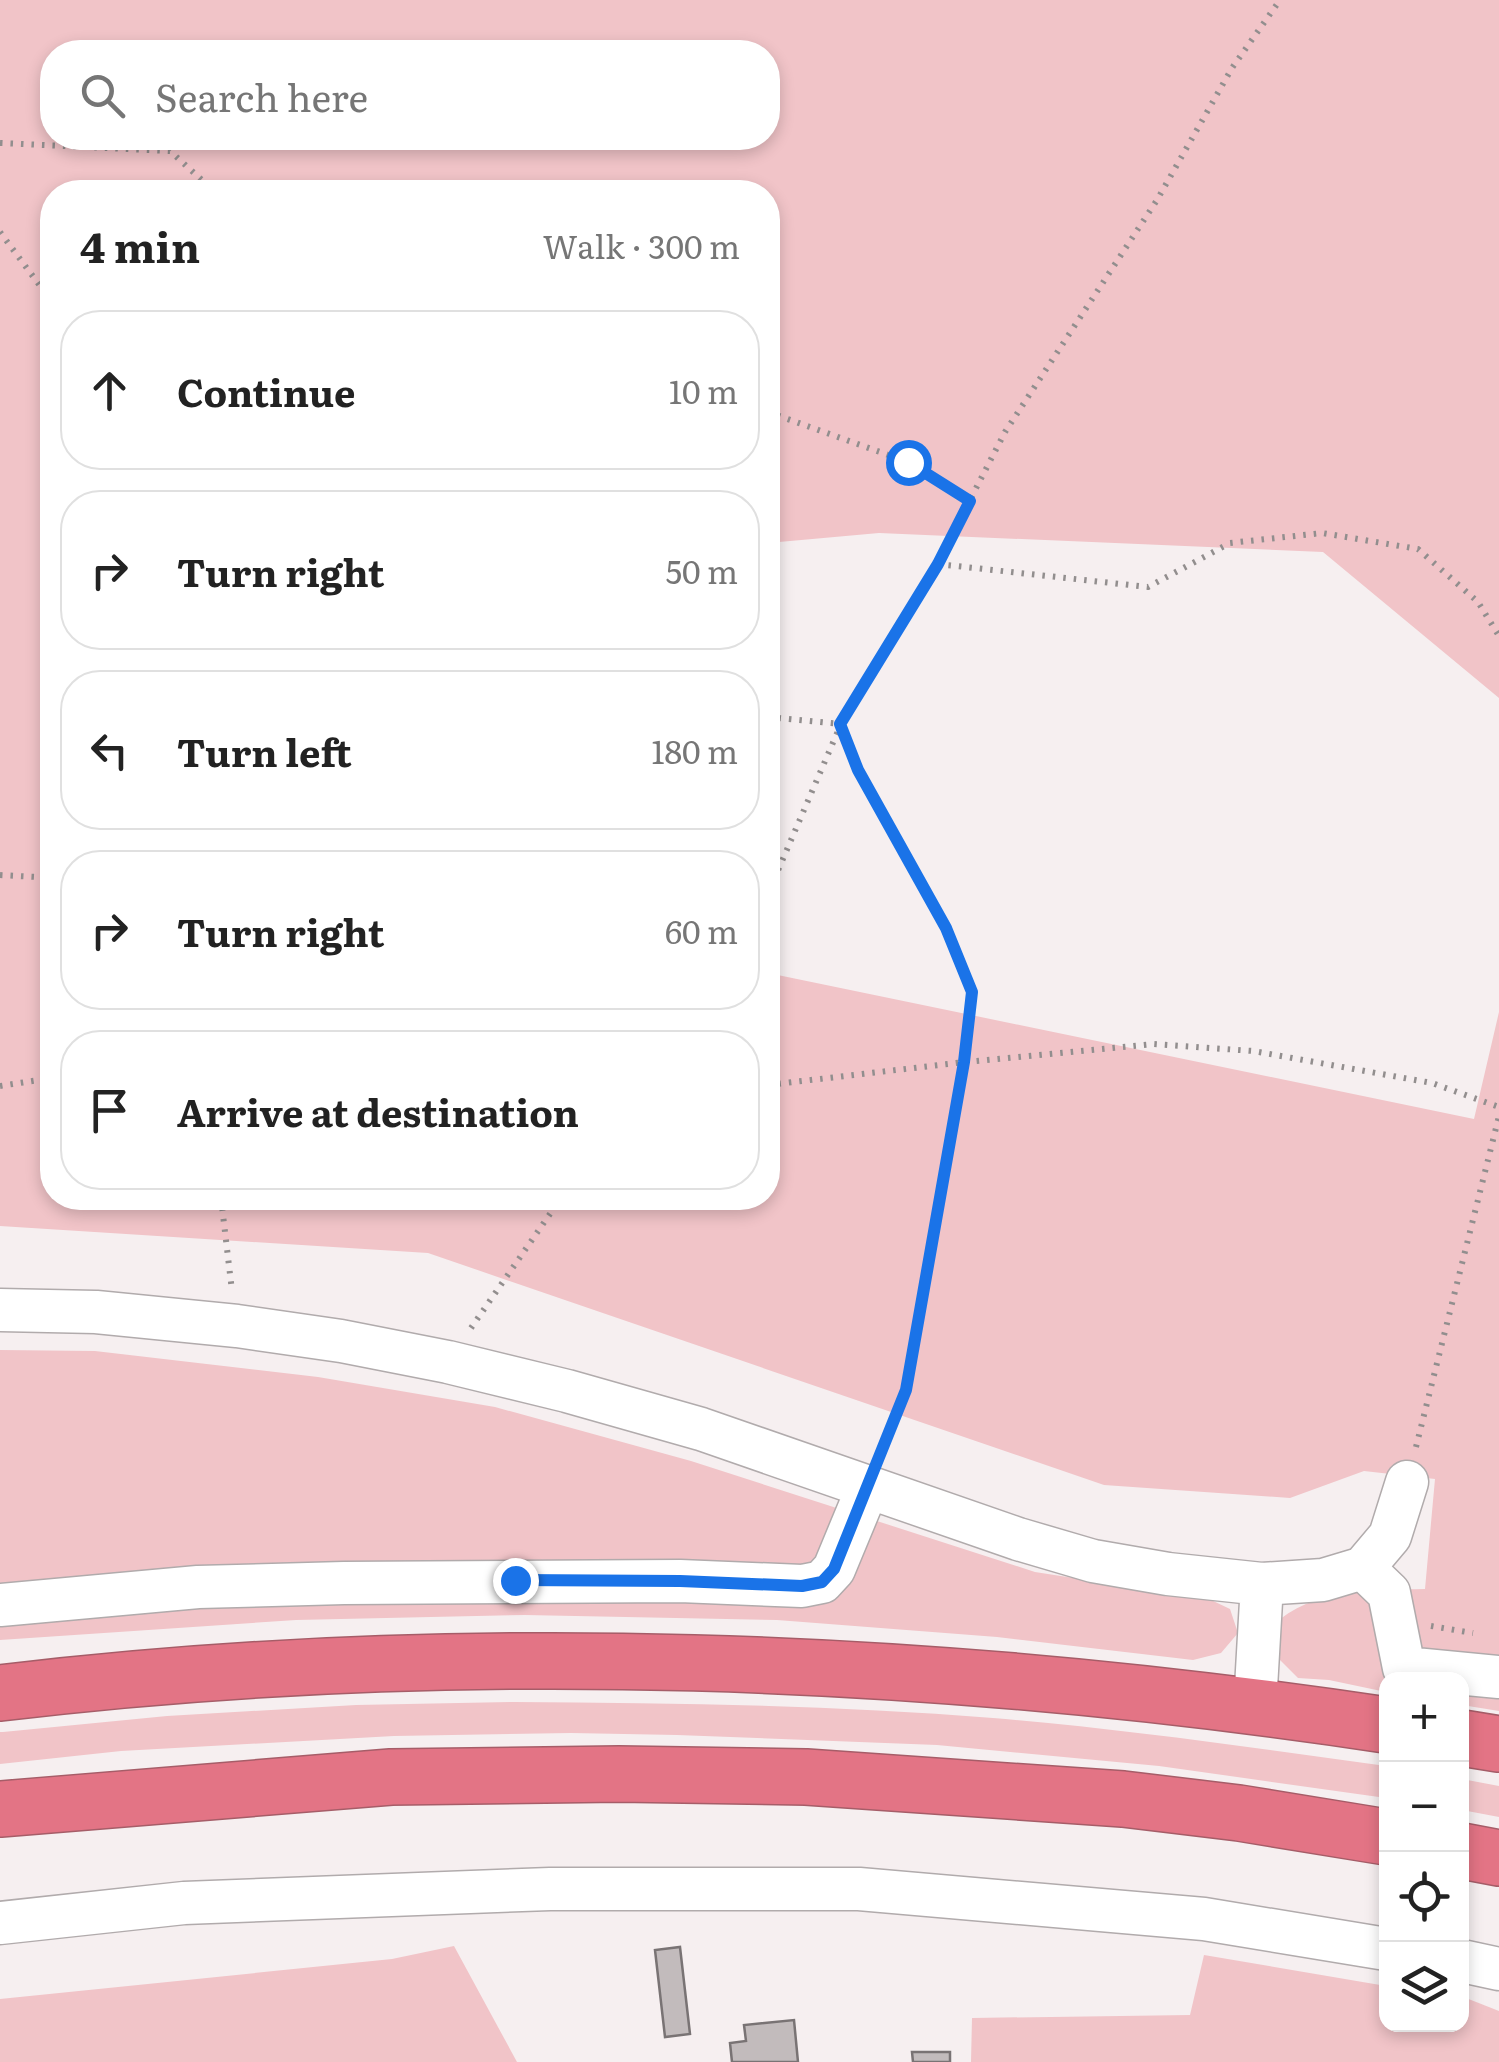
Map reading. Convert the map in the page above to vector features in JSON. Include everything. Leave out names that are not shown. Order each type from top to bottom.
[{"type":"highway","points":[[0,1693],[245,1670],[620,1662],[827,1669],[1124,1691],[1379,1724]]},
{"type":"highway","points":[[1469,1739],[1499,1744]]},
{"type":"highway","points":[[0,1809],[391,1777],[806,1777],[1123,1798],[1379,1836]]},
{"type":"highway","points":[[1467,1852],[1499,1858]]},
{"type":"lane","points":[[0,1310],[96,1312],[236,1326],[341,1340],[448,1362],[702,1429],[1092,1561],[1168,1574],[1262,1584],[1323,1580],[1363,1568],[1390,1536],[1407,1482]]},
{"type":"lane","points":[[0,1605],[198,1588],[344,1583],[680,1581],[802,1586],[822,1582],[834,1569],[868,1487]]},
{"type":"lane","points":[[1363,1568],[1389,1594],[1404,1668],[1499,1677]]},
{"type":"lane","points":[[1255,1705],[1262,1584]]},
{"type":"lane","points":[[0,1923],[184,1903],[550,1890],[859,1889],[1204,1919],[1379,1948]]},
{"type":"lane","points":[[1469,1963],[1499,1969]]},
{"type":"path","points":[[780,866],[840,724],[938,564],[1006,432],[1157,200],[1232,68],[1280,0]]},
{"type":"path","points":[[0,143],[40,145]]},
{"type":"path","points":[[149,150],[170,151],[202,180]]},
{"type":"path","points":[[0,232],[40,286]]},
{"type":"path","points":[[780,416],[908,462],[970,501]]},
{"type":"path","points":[[938,564],[1148,587],[1230,543],[1322,533],[1418,549],[1478,602],[1499,636]]},
{"type":"path","points":[[780,718],[840,724]]},
{"type":"path","points":[[840,724],[858,770],[946,928],[972,992],[964,1062],[906,1390],[868,1487]]},
{"type":"path","points":[[0,875],[40,877]]},
{"type":"path","points":[[780,1084],[1154,1044],[1253,1051],[1432,1083],[1499,1107]]},
{"type":"path","points":[[0,1086],[40,1080]]},
{"type":"path","points":[[1407,1482],[1499,1116]]},
{"type":"path","points":[[222,1210],[236,1326]]},
{"type":"path","points":[[448,1362],[553,1210]]},
{"type":"path","points":[[1394,1620],[1482,1634]]},
{"type":"shaded area","points":[[0,0],[1499,0],[1499,698],[1323,552],[879,533],[780,542],[780,180],[40,180],[40,1210],[780,1210],[780,975],[1474,1119],[1499,1012],[1499,1711],[1469,1706],[1469,1672],[1379,1672],[1379,1691],[1298,1678],[1278,1658],[1272,1626],[1306,1604],[1344,1593],[1425,1589],[1435,1479],[1364,1471],[1290,1498],[1104,1485],[428,1253],[0,1226]]},
{"type":"shaded area","points":[[0,1350],[95,1351],[318,1377],[495,1407],[691,1461],[1035,1572],[1209,1599],[1230,1609],[1238,1633],[1221,1653],[1193,1660],[997,1637],[777,1620],[525,1615],[296,1620],[0,1640]]},
{"type":"shaded area","points":[[694,1704],[993,1718],[1379,1765],[1379,1797],[1159,1766],[937,1745],[677,1735],[394,1736],[121,1751],[0,1764],[0,1732],[167,1716],[356,1705]]},
{"type":"shaded area","points":[[1469,1780],[1499,1786],[1499,1817],[1469,1811]]},
{"type":"shaded area","points":[[454,1946],[517,2062],[0,2062],[0,1999],[392,1959]]},
{"type":"shaded area","points":[[1204,1955],[1379,1985],[1379,2032],[1469,2032],[1469,1999],[1499,2011],[1499,2062],[971,2062],[972,2018],[1190,2015]]},
{"type":"building","points":[[680,1947],[690,2034],[665,2037],[655,1950]]},
{"type":"building","points":[[794,2020],[798,2062],[732,2062],[730,2043],[746,2041],[744,2025]]},
{"type":"building","points":[[912,2052],[950,2052],[950,2062],[913,2062]]},
{"type":"route","points":[[515,1580],[802,1586],[822,1582],[834,1569],[906,1390],[964,1062],[972,992],[946,928],[858,770],[840,724],[938,564],[970,501],[908,462]]}]
